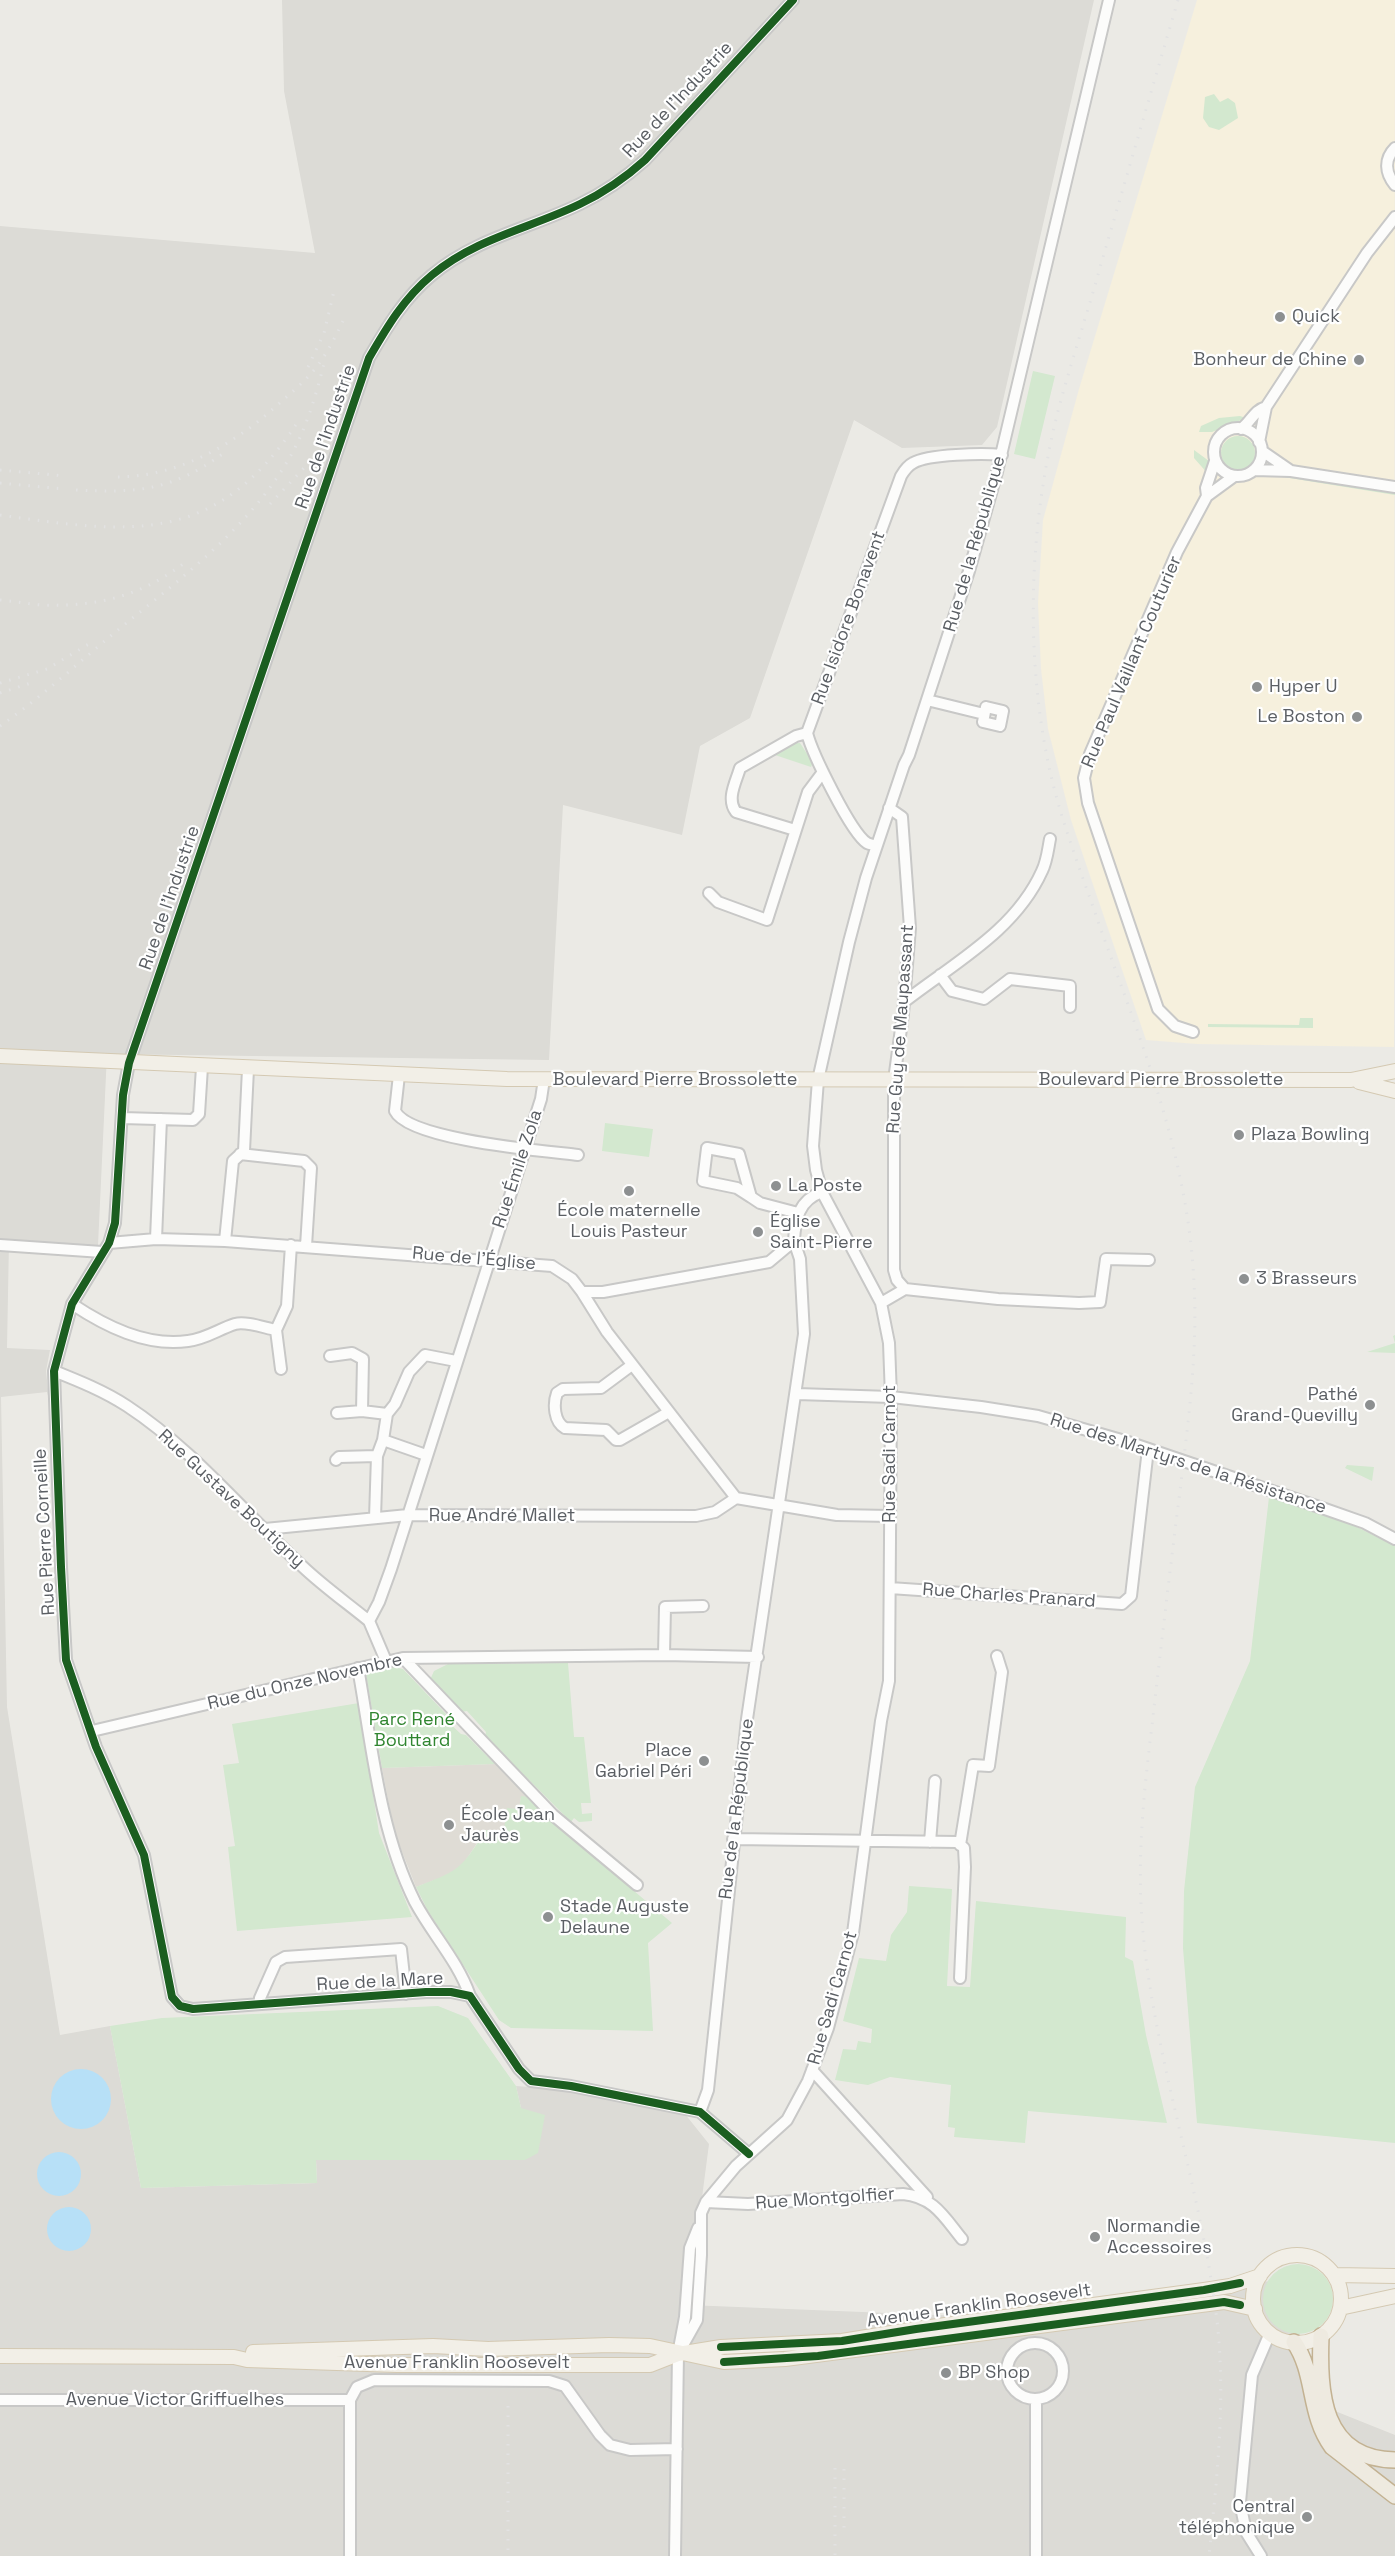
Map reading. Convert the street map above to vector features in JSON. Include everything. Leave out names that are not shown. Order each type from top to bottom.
[{"type":"highway","points":[[1321,2336],[1319,2373],[1322,2396],[1336,2430],[1346,2442],[1366,2456],[1395,2460]]},
{"type":"highway","points":[[1294,2342],[1307,2366],[1315,2410],[1325,2438],[1395,2496]]},
{"type":"main road","name":"Boulevard Pierre Brossolette","points":[[0,1056],[248,1069],[544,1079],[1351,1080],[1395,1071]]},
{"type":"main road","name":"Boulevard Pierre Brossolette","points":[[1351,1080],[1395,1091]]},
{"type":"main road","points":[[1297,2255],[1322,2262],[1334,2275],[1340,2291],[1340,2308],[1333,2324],[1321,2336],[1308,2341],[1294,2342],[1281,2339],[1260,2322],[1255,2309],[1255,2289],[1260,2276],[1272,2264],[1288,2256],[1297,2255]]},
{"type":"main road","points":[[1334,2275],[1395,2276]]},
{"type":"main road","name":"Avenue Franklin Roosevelt","points":[[0,2356],[234,2357],[247,2360],[386,2365],[650,2365],[678,2354],[722,2347],[842,2341],[1230,2286],[1260,2276]]},
{"type":"main road","points":[[1340,2308],[1395,2296]]},
{"type":"main road","name":"Avenue Franklin Roosevelt","points":[[234,2357],[247,2352],[317,2349],[433,2346],[488,2349],[609,2345],[650,2346],[678,2354],[724,2362],[785,2359],[1224,2302],[1255,2309]]},
{"type":"street","name":"Rue de l'Industrie","points":[[129,1063],[369,358],[388,324],[418,287],[452,260],[489,239],[579,204],[622,181],[645,160],[793,0]]},
{"type":"street","name":"Rue de la République","points":[[818,1080],[849,942],[876,846],[969,571],[1002,455],[1109,0]]},
{"type":"street","points":[[1395,148],[1389,155],[1387,165],[1388,175],[1395,185]]},
{"type":"street","points":[[1292,471],[1260,446],[1252,434],[1241,429],[1228,430],[1218,438],[1214,449],[1215,461],[1222,471],[1233,477],[1254,470],[1261,458],[1260,446],[1266,407],[1367,253],[1395,217]]},
{"type":"street","points":[[1241,429],[1248,424],[1260,408],[1266,407]]},
{"type":"street","name":"Rue Isidore Bonavent","points":[[807,733],[901,477],[907,468],[921,460],[983,453],[1002,455]]},
{"type":"street","name":"Rue Paul Vaillant Couturier","points":[[1207,496],[1206,488],[1213,473],[1215,461]]},
{"type":"street","points":[[1254,470],[1292,471],[1395,487]]},
{"type":"street","name":"Rue Paul Vaillant Couturier","points":[[1193,1032],[1175,1026],[1158,1009],[1088,804],[1084,778],[1090,754],[1177,552],[1207,496],[1233,477]]},
{"type":"street","points":[[927,700],[984,714]]},
{"type":"street","points":[[795,830],[736,812],[730,799],[740,768],[796,736],[807,733],[811,749],[855,830],[867,844],[876,846]]},
{"type":"street","points":[[709,893],[718,902],[767,920],[808,792],[824,772]]},
{"type":"street","name":"Rue Guy de Maupassant","points":[[889,808],[902,817],[909,917],[904,1002],[894,1080],[894,1270],[897,1280],[905,1289]]},
{"type":"street","points":[[904,1002],[991,937],[1014,915],[1043,869],[1050,839]]},
{"type":"street","points":[[940,975],[952,991],[984,999],[1010,979],[1070,986],[1070,1007]]},
{"type":"street","name":"Rue Pierre Corneille","points":[[129,1063],[125,1075],[115,1223],[105,1247],[72,1304],[54,1371],[66,1660],[104,1766],[144,1855],[172,1997]]},
{"type":"street","points":[[122,1119],[193,1120],[200,1114],[202,1067]]},
{"type":"street","points":[[225,1241],[234,1161],[244,1151],[248,1069]]},
{"type":"street","points":[[399,1075],[395,1111],[401,1119],[457,1140],[578,1155]]},
{"type":"street","name":"Rue Émile Zola","points":[[369,1621],[379,1602],[408,1515],[541,1099],[544,1079]]},
{"type":"street","name":"Rue Sadi Carnot","points":[[705,2202],[749,2154],[787,2120],[812,2070],[828,2028],[853,1933],[880,1721],[889,1681],[891,1398],[889,1343],[881,1303],[822,1192],[813,1146],[818,1080]]},
{"type":"street","points":[[156,1239],[161,1119]]},
{"type":"street","points":[[751,1197],[739,1154],[707,1148],[703,1181],[737,1188],[760,1203],[798,1213]]},
{"type":"street","points":[[240,1154],[304,1161],[311,1168],[306,1246]]},
{"type":"street","points":[[582,1292],[603,1292],[769,1262],[794,1241],[798,1213],[809,1197],[822,1192]]},
{"type":"street","name":"Rue de l'Église","points":[[0,1245],[105,1247],[156,1239],[225,1241],[552,1266],[572,1279],[607,1332],[736,1498]]},
{"type":"street","name":"Rue de la République","points":[[700,2112],[708,2090],[747,1719],[758,1658],[804,1334],[800,1259],[794,1241]]},
{"type":"street","points":[[281,1369],[276,1330],[287,1306],[291,1245]]},
{"type":"street","points":[[881,1303],[905,1289],[998,1299],[1100,1302],[1106,1259],[1149,1260]]},
{"type":"street","points":[[72,1304],[114,1328],[160,1340],[186,1342],[210,1336],[237,1323],[276,1330]]},
{"type":"street","points":[[330,1356],[352,1353],[363,1359],[362,1410]]},
{"type":"street","points":[[375,1518],[377,1456],[383,1440],[387,1414],[395,1404],[409,1372],[425,1355],[456,1361]]},
{"type":"street","points":[[632,1365],[601,1388],[563,1389],[557,1393],[555,1399],[557,1420],[560,1425],[565,1428],[607,1432],[616,1440],[620,1440],[669,1412]]},
{"type":"street","name":"Rue Gustave Boutigny","points":[[54,1371],[91,1386],[127,1406],[170,1438],[303,1567],[369,1621]]},
{"type":"street","name":"Rue des Martyrs de la Résistance","points":[[797,1394],[891,1398],[981,1407],[1038,1416],[1148,1449],[1365,1523],[1395,1539]]},
{"type":"street","points":[[337,1413],[362,1410],[387,1414]]},
{"type":"street","points":[[383,1440],[426,1455]]},
{"type":"street","name":"Rue Charles Pranard","points":[[890,1588],[1122,1604],[1131,1596],[1148,1449]]},
{"type":"street","points":[[336,1460],[339,1457],[377,1456]]},
{"type":"street","points":[[736,1498],[837,1515],[890,1516]]},
{"type":"street","name":"Rue André Mallet","points":[[265,1529],[408,1515],[696,1516],[715,1512],[736,1498]]},
{"type":"street","points":[[664,1655],[665,1607],[703,1606]]},
{"type":"street","points":[[369,1621],[386,1661]]},
{"type":"street","name":"Rue du Onze Novembre","points":[[92,1731],[403,1658],[664,1655],[758,1658]]},
{"type":"street","points":[[960,1845],[973,1765],[989,1766],[1002,1672],[997,1656]]},
{"type":"street","points":[[403,1658],[554,1815],[637,1885]]},
{"type":"street","points":[[358,1668],[391,1840],[416,1902],[463,1977],[470,1996]]},
{"type":"street","points":[[930,1842],[935,1781]]},
{"type":"street","points":[[733,1839],[957,1842],[964,1848],[965,1867],[960,1978]]},
{"type":"street","points":[[260,2004],[260,1998],[276,1962],[285,1957],[401,1949],[406,1994]]},
{"type":"street","name":"Rue de la Mare","points":[[172,1997],[180,2006],[193,2009],[406,1994],[451,1992],[470,1996],[519,2069],[531,2081],[571,2086],[700,2112],[749,2154]]},
{"type":"street","points":[[812,2070],[962,2239]]},
{"type":"street","name":"Rue Montgolfier","points":[[705,2202],[748,2204],[903,2194],[918,2196],[933,2204]]},
{"type":"street","points":[[675,2556],[678,2354],[697,2320],[701,2222],[705,2202]]},
{"type":"street","points":[[1261,2556],[1246,2532],[1240,2502],[1252,2375],[1270,2332]]},
{"type":"street","points":[[1032,2343],[1049,2346],[1061,2360],[1063,2369],[1059,2386],[1053,2393],[1036,2399],[1018,2393],[1008,2377],[1007,2368],[1015,2351],[1032,2343]]},
{"type":"street","points":[[350,2556],[350,2400],[357,2387],[374,2380],[549,2381],[565,2386],[600,2435],[610,2445],[630,2450],[677,2449]]},
{"type":"street","points":[[1036,2399],[1036,2556]]},
{"type":"street","name":"Avenue Victor Griffuelhes","points":[[0,2400],[350,2400]]},
{"type":"shaded area","points":[[282,0],[1094,0],[997,427],[982,445],[902,448],[854,420],[750,718],[700,746],[682,835],[563,805],[549,1060],[107,1054],[98,1245],[9,1241],[7,1348],[50,1350],[46,1371],[49,1399],[47,1392],[1,1397],[7,1707],[60,2035],[110,2026],[141,2188],[317,2183],[316,2160],[525,2160],[521,2108],[516,2086],[568,2090],[685,2114],[709,2144],[688,2305],[962,2316],[1288,2279],[1315,2403],[1395,2435],[1395,2556],[0,2556],[0,226],[315,253],[284,91]]},
{"type":"shaded area","points":[[1197,0],[1395,0],[1394,1047],[1197,1044],[1146,1040],[1071,820],[1048,729],[1041,669],[1038,603],[1043,520],[1079,389]]},
{"type":"shaded area","name":"École Jean Jaurès","points":[[495,1764],[528,1797],[521,1797],[519,1809],[507,1813],[506,1834],[486,1830],[461,1867],[451,1874],[416,1887],[394,1831],[382,1768]]},
{"type":"green space","points":[[1214,94],[1220,102],[1228,98],[1235,103],[1238,118],[1219,130],[1209,127],[1203,118],[1205,97]]},
{"type":"green space","points":[[1033,371],[1055,376],[1035,459],[1014,454]]},
{"type":"green space","points":[[1240,416],[1246,418],[1212,432],[1199,432],[1201,426],[1219,418]]},
{"type":"green space","points":[[1238,436],[1250,441],[1255,453],[1250,465],[1238,470],[1226,465],[1221,453],[1226,441]]},
{"type":"green space","points":[[1194,450],[1209,461],[1209,475],[1194,458]]},
{"type":"green space","points":[[1277,476],[1395,492],[1395,495]]},
{"type":"green space","points":[[791,743],[800,743],[813,763],[811,767],[775,755]]},
{"type":"green space","points":[[1300,1018],[1313,1018],[1313,1028],[1208,1027],[1208,1024],[1299,1025]]},
{"type":"green space","points":[[605,1123],[653,1129],[649,1157],[602,1151]]},
{"type":"green space","points":[[1395,1343],[1395,1353],[1367,1352]]},
{"type":"green space","points":[[1347,1465],[1374,1467],[1372,1481],[1345,1468]]},
{"type":"green space","points":[[1269,1497],[1355,1526],[1395,1546],[1395,2143],[1197,2123],[1183,1948],[1184,1891],[1195,1787],[1250,1661]]},
{"type":"green space","points":[[568,1663],[574,1737],[584,1737],[591,1803],[581,1803],[582,1814],[592,1813],[592,1821],[579,1822],[574,1818],[571,1822],[485,1736],[486,1732],[467,1711],[461,1712],[430,1680],[434,1671],[448,1664]]},
{"type":"green space","name":"Parc René Bouttard","points":[[393,1667],[403,1669],[446,1714],[445,1719],[461,1734],[466,1735],[495,1764],[382,1768],[366,1674]]},
{"type":"green space","points":[[359,1703],[379,1833],[412,1917],[237,1931],[228,1847],[235,1846],[223,1765],[239,1763],[232,1724]]},
{"type":"green space","name":"Stade Auguste Delaune","points":[[521,1796],[528,1797],[550,1820],[672,1923],[648,1943],[653,2031],[511,2028],[499,2020],[428,1911],[416,1887],[442,1877],[458,1867],[486,1830],[506,1834],[507,1829],[504,1829],[507,1808],[519,1809]]},
{"type":"green space","points":[[909,1886],[952,1889],[947,1986],[970,1987],[976,1901],[1126,1917],[1125,1957],[1133,1961],[1146,2035],[1167,2123],[1028,2111],[1025,2143],[954,2137],[955,2128],[948,2127],[951,2085],[890,2077],[868,2085],[835,2080],[843,2049],[856,2050],[858,2041],[871,2043],[872,2029],[843,2021],[859,1958],[886,1961],[891,1935],[907,1912]]},
{"type":"green space","points":[[438,2006],[468,2018],[516,2086],[521,2108],[545,2115],[538,2153],[525,2160],[316,2160],[317,2183],[141,2188],[110,2026],[162,2018]]},
{"type":"green space","points":[[1305,2264],[1318,2270],[1327,2279],[1331,2285],[1333,2299],[1331,2313],[1323,2324],[1312,2332],[1291,2334],[1273,2324],[1265,2313],[1263,2292],[1273,2274],[1284,2266]]},
{"type":"water","points":[[75,2069],[87,2069],[98,2074],[106,2082],[111,2099],[109,2111],[98,2124],[87,2129],[75,2129],[64,2124],[56,2116],[51,2105],[51,2093],[56,2082],[64,2074]]},
{"type":"water","points":[[59,2152],[68,2153],[75,2158],[80,2165],[80,2183],[75,2190],[68,2195],[59,2196],[50,2195],[43,2190],[38,2183],[37,2174],[38,2165],[43,2158],[50,2153]]},
{"type":"water","points":[[69,2207],[84,2214],[91,2229],[84,2244],[69,2251],[54,2244],[47,2229],[54,2214]]},
{"type":"railway","points":[[1178,0],[1057,415],[1041,502],[1033,591],[1036,680],[1049,767],[1074,853],[1142,1044],[1170,1136],[1181,1183],[1194,1282],[1195,1334],[1192,1387],[1146,1774],[1140,1872],[1142,1921],[1156,2022],[1210,2271],[1220,2350],[1221,2409],[1209,2556]]},
{"type":"railway","points":[[308,367],[324,333],[334,291]]},
{"type":"railway","points":[[118,477],[164,471],[186,464],[227,443],[246,430],[282,401],[311,373],[327,352],[343,321]]},
{"type":"railway","points":[[0,726],[44,693],[184,576],[230,534],[251,511],[287,462],[300,438],[325,360]]},
{"type":"railway","points":[[0,515],[90,526],[130,527],[167,522],[202,511],[235,492],[266,463],[297,423]]},
{"type":"railway","points":[[270,504],[329,437]]},
{"type":"railway","points":[[76,490],[118,491],[153,487],[187,475],[224,453]]},
{"type":"railway","points":[[0,470],[65,476]]},
{"type":"railway","points":[[0,483],[64,489]]},
{"type":"railway","points":[[0,600],[41,605],[100,601],[136,591],[187,561]]},
{"type":"railway","points":[[0,683],[47,669],[92,642]]},
{"type":"railway","points":[[0,693],[34,682]]},
{"type":"railway","points":[[508,2406],[508,2556]]},
{"type":"railway","points":[[835,2468],[835,2556]]},
{"type":"railway","points":[[844,2469],[844,2535]]},
{"type":"cycle path","points":[[749,2154],[700,2112],[571,2086],[531,2081],[519,2069],[470,1996],[451,1992],[426,1992],[193,2009],[180,2006],[172,1997],[144,1855],[96,1747],[66,1660],[54,1371],[72,1304],[109,1243],[115,1223],[123,1095],[129,1063],[369,358],[389,324],[405,303],[422,284],[449,262],[485,243],[589,199],[637,167],[793,0]]},
{"type":"cycle path","points":[[721,2347],[842,2341],[1240,2283]]},
{"type":"cycle path","points":[[724,2362],[818,2356],[1224,2302],[1240,2305]]},
{"type":"place","name":"Quick","points":[[1280,317]]},
{"type":"place","name":"Bonheur de Chine","points":[[1359,360]]},
{"type":"place","name":"Hyper U","points":[[1257,687]]},
{"type":"place","name":"Le Boston","points":[[1357,717]]},
{"type":"place","name":"Plaza Bowling","points":[[1239,1135]]},
{"type":"place","name":"La Poste","points":[[776,1186]]},
{"type":"place","name":"École maternelle Louis Pasteur","points":[[629,1191]]},
{"type":"place","name":"Église Saint-Pierre","points":[[758,1232]]},
{"type":"place","name":"3 Brasseurs","points":[[1244,1279]]},
{"type":"place","name":"Pathé Grand-Quevilly","points":[[1370,1405]]},
{"type":"place","name":"Place Gabriel Péri","points":[[704,1761]]},
{"type":"place","name":"École Jean Jaurès","points":[[449,1825]]},
{"type":"place","name":"Stade Auguste Delaune","points":[[548,1917]]},
{"type":"place","name":"Normandie Accessoires","points":[[1095,2237]]},
{"type":"place","name":"BP Shop","points":[[946,2373]]},
{"type":"place","name":"Central téléphonique","points":[[1307,2517]]}]
